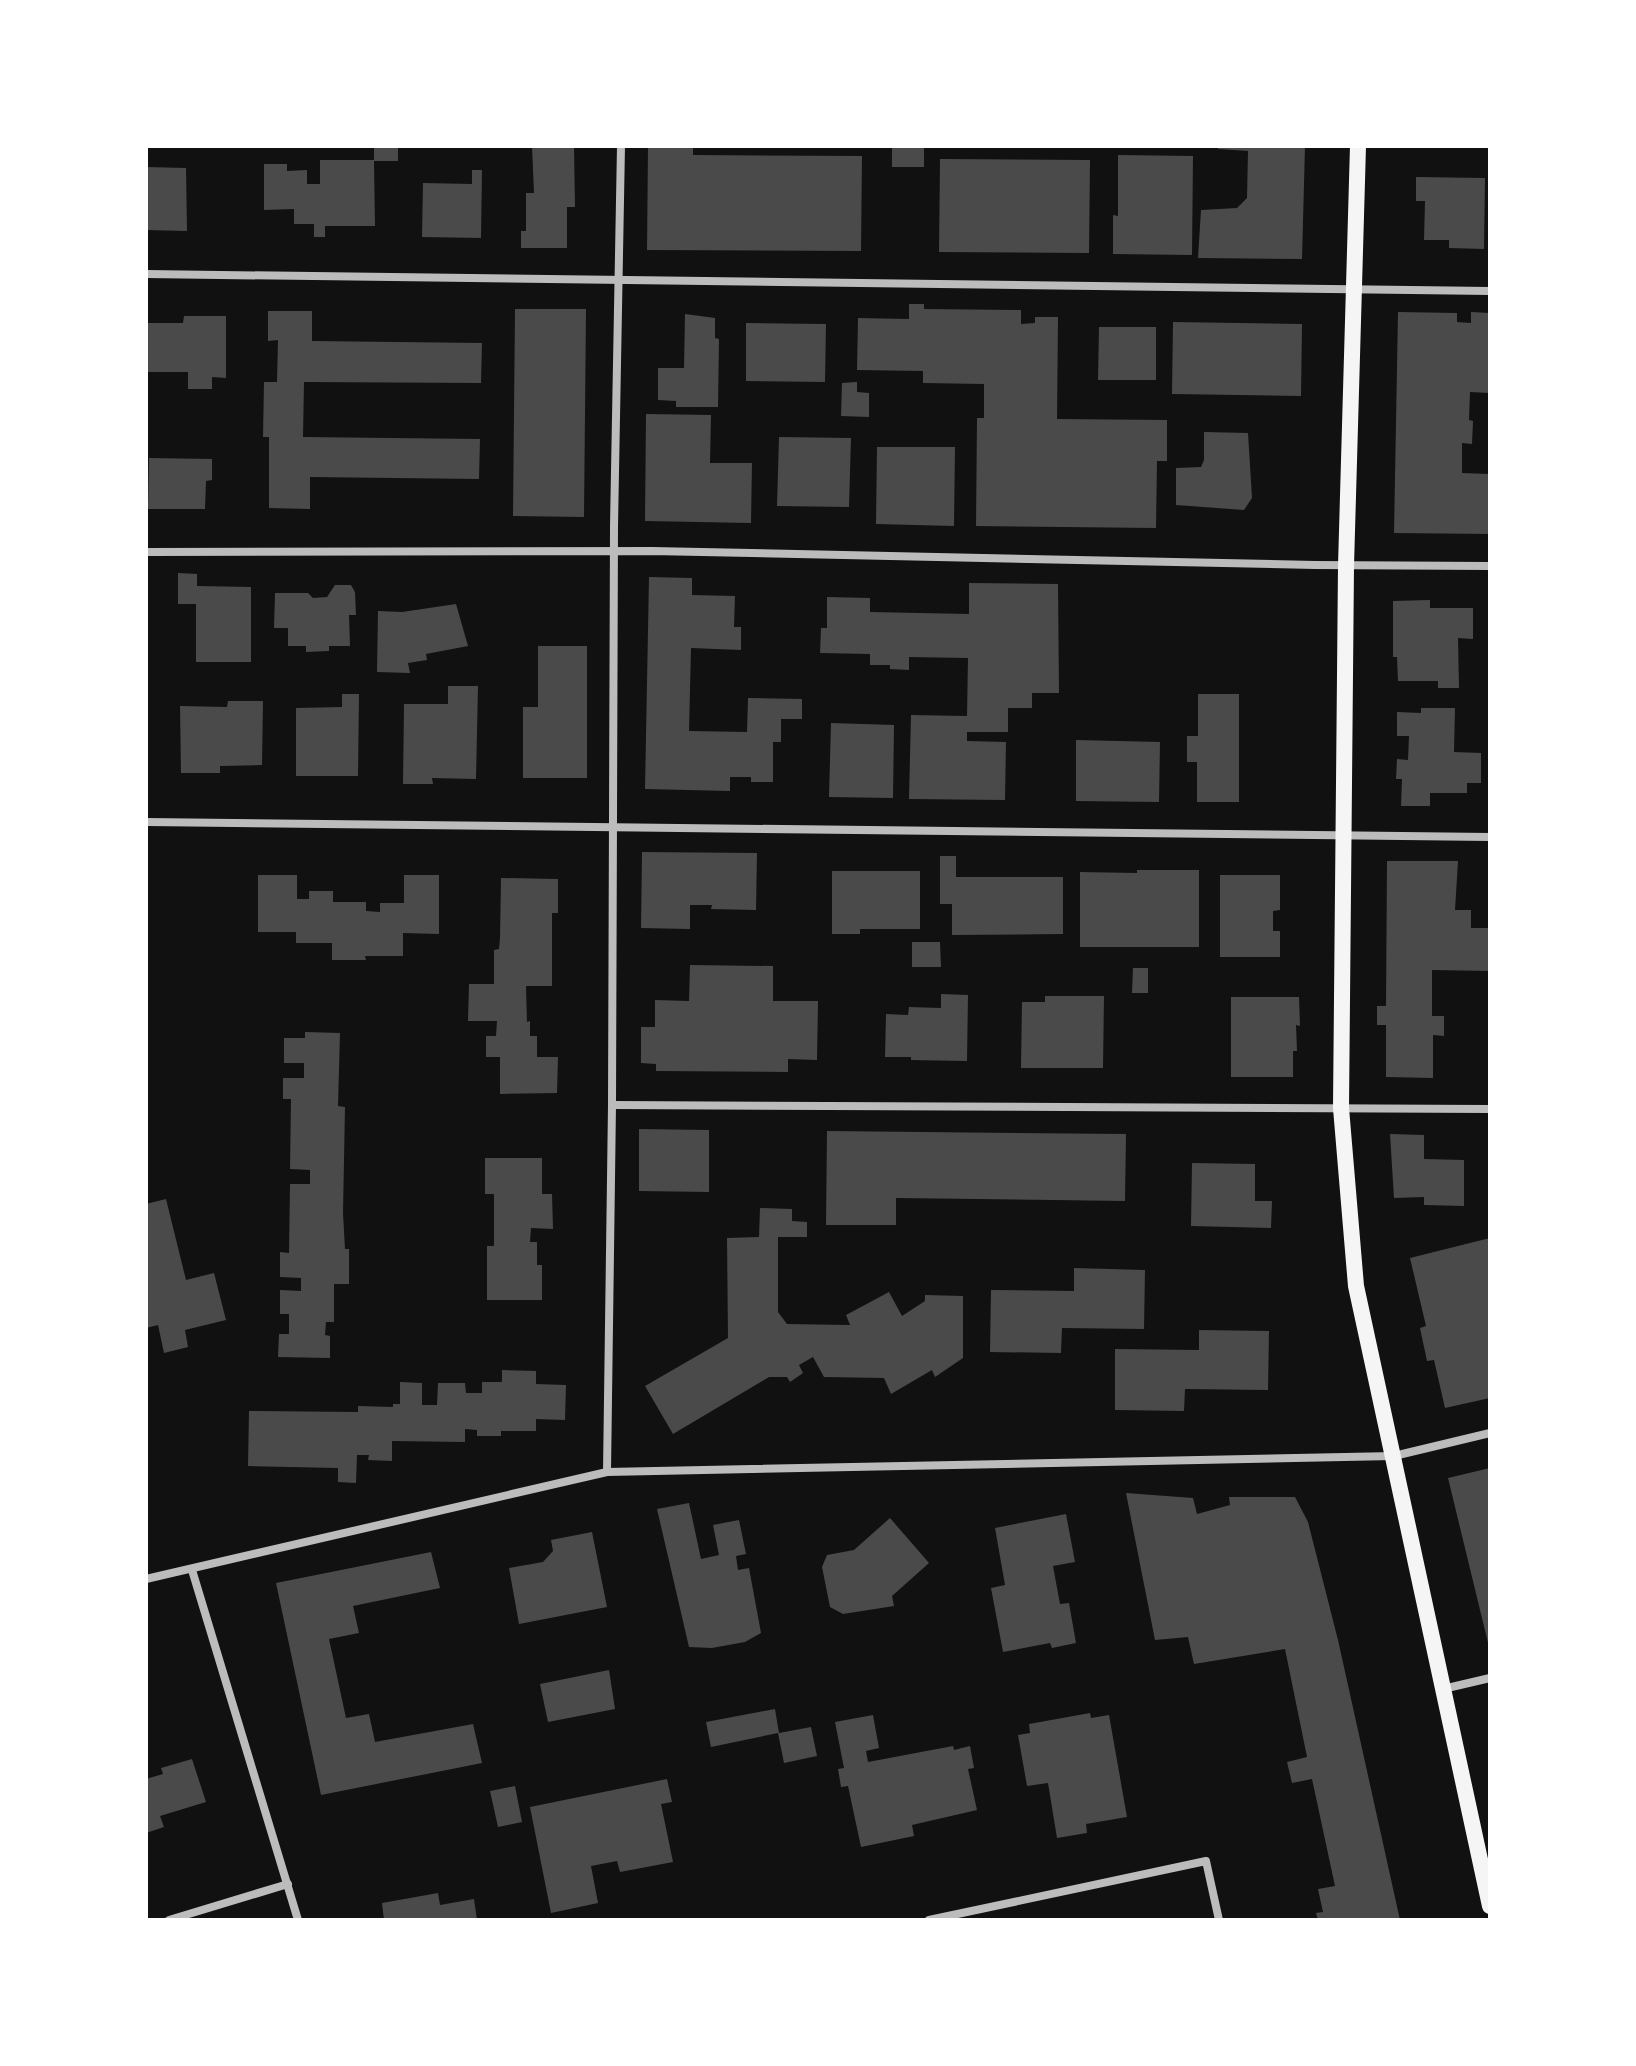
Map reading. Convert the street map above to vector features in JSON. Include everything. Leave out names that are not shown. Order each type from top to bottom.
[{"type":"main road","points":[[1358,146],[1346,566],[1341,1108],[1356,1286],[1490,1905]]},
{"type":"street","points":[[607,1472],[612,1105],[611,828],[621,146]]},
{"type":"street","points":[[146,274],[1490,291]]},
{"type":"street","points":[[146,552],[614,551],[1346,566],[1490,566]]},
{"type":"street","points":[[146,822],[1490,837]]},
{"type":"street","points":[[612,1105],[1490,1109]]},
{"type":"street","points":[[146,1579],[607,1472],[1394,1456],[1490,1433]]},
{"type":"street","points":[[192,1570],[298,1920]]},
{"type":"street","points":[[1443,1689],[1490,1678]]},
{"type":"street","points":[[929,1920],[1206,1861],[1219,1920]]},
{"type":"street","points":[[169,1920],[288,1884]]},
{"type":"building","points":[[374,146],[398,146],[398,161],[374,161],[375,226],[325,226],[325,237],[314,237],[314,224],[294,224],[294,209],[264,210],[264,164],[287,164],[287,171],[307,170],[307,184],[320,184],[320,160],[374,160]]},
{"type":"building","points":[[532,146],[574,146],[575,207],[567,207],[567,248],[521,248],[521,231],[526,231],[526,193],[534,193]]},
{"type":"building","points":[[648,146],[693,146],[693,155],[862,156],[861,251],[647,250]]},
{"type":"building","points":[[892,146],[924,146],[924,167],[892,167]]},
{"type":"building","points":[[1218,146],[1305,146],[1302,259],[1198,258],[1201,210],[1237,208],[1247,198],[1248,151],[1218,149]]},
{"type":"building","points":[[1118,155],[1193,156],[1192,255],[1113,254],[1113,215],[1118,216]]},
{"type":"building","points":[[940,159],[1090,160],[1089,253],[939,252]]},
{"type":"building","points":[[146,167],[186,168],[187,231],[146,230]]},
{"type":"building","points":[[472,170],[482,170],[481,238],[422,237],[423,183],[472,184]]},
{"type":"building","points":[[1416,177],[1485,178],[1484,249],[1449,248],[1449,240],[1424,240],[1425,201],[1416,201]]},
{"type":"building","points":[[909,304],[924,304],[924,309],[1021,310],[1021,324],[1035,323],[1035,317],[1058,317],[1057,419],[1167,420],[1167,461],[1157,461],[1156,528],[976,526],[977,418],[984,418],[984,384],[923,383],[923,371],[857,370],[858,318],[909,319]]},
{"type":"building","points":[[515,309],[586,309],[584,517],[513,516]]},
{"type":"building","points":[[268,311],[312,311],[312,341],[482,343],[481,383],[304,382],[303,437],[480,439],[479,479],[310,477],[310,509],[269,508],[269,437],[263,437],[264,382],[277,382],[278,340],[268,341]]},
{"type":"building","points":[[1398,312],[1457,313],[1457,322],[1471,323],[1471,312],[1490,313],[1490,393],[1470,392],[1472,444],[1462,443],[1462,473],[1490,474],[1490,534],[1394,533]]},
{"type":"building","points":[[685,314],[715,318],[715,338],[719,339],[718,407],[676,407],[676,401],[658,400],[658,368],[684,368]]},
{"type":"building","points":[[184,316],[226,316],[226,378],[212,377],[212,389],[188,389],[188,372],[146,372],[146,323],[183,323]]},
{"type":"building","points":[[1173,322],[1302,324],[1301,396],[1172,394]]},
{"type":"building","points":[[746,323],[826,324],[825,382],[746,381]]},
{"type":"building","points":[[1099,327],[1156,327],[1156,380],[1098,380]]},
{"type":"building","points":[[857,382],[857,392],[869,393],[869,417],[841,416],[842,383]]},
{"type":"building","points":[[646,414],[711,415],[710,463],[752,463],[751,523],[645,521]]},
{"type":"building","points":[[1204,432],[1248,433],[1252,498],[1244,510],[1176,505],[1176,468],[1201,467]]},
{"type":"building","points":[[779,437],[851,438],[849,507],[777,506]]},
{"type":"building","points":[[877,447],[955,447],[954,526],[876,524]]},
{"type":"building","points":[[149,458],[212,459],[212,480],[206,481],[205,509],[148,509]]},
{"type":"building","points":[[178,573],[197,574],[197,586],[251,587],[251,662],[196,662],[196,604],[178,604]]},
{"type":"building","points":[[649,577],[692,578],[692,595],[735,596],[734,627],[741,627],[741,650],[691,648],[689,731],[747,732],[748,698],[802,699],[802,719],[781,719],[781,742],[773,742],[773,782],[751,782],[751,777],[730,777],[730,791],[645,789]]},
{"type":"building","points":[[969,583],[1058,584],[1059,693],[1032,693],[1032,708],[1008,708],[1008,732],[967,732],[967,741],[1006,742],[1005,800],[909,799],[911,715],[967,716],[968,658],[909,657],[909,670],[890,669],[890,665],[870,665],[870,654],[820,653],[821,628],[827,628],[827,597],[870,598],[870,612],[969,614]]},
{"type":"building","points":[[335,585],[351,585],[355,592],[356,615],[349,615],[350,646],[329,646],[329,651],[306,652],[306,646],[288,646],[288,628],[274,628],[275,593],[308,593],[313,598],[327,597]]},
{"type":"building","points":[[1430,600],[1430,608],[1473,608],[1473,639],[1458,638],[1459,688],[1438,688],[1438,681],[1398,681],[1397,657],[1393,657],[1393,601]]},
{"type":"building","points":[[456,604],[468,646],[426,654],[427,660],[408,663],[410,673],[377,672],[378,611],[402,612]]},
{"type":"building","points":[[538,646],[587,646],[587,778],[523,778],[523,707],[538,707]]},
{"type":"building","points":[[448,686],[478,686],[476,779],[432,778],[433,784],[403,784],[404,704],[448,704]]},
{"type":"building","points":[[342,694],[359,694],[358,776],[296,776],[296,708],[342,707]]},
{"type":"building","points":[[1198,694],[1239,694],[1239,802],[1197,802],[1197,762],[1187,762],[1187,736],[1198,736]]},
{"type":"building","points":[[228,701],[263,701],[262,765],[220,766],[220,773],[181,773],[180,706],[227,707]]},
{"type":"building","points":[[1421,708],[1455,708],[1454,752],[1481,753],[1481,783],[1467,783],[1467,793],[1430,793],[1430,806],[1401,806],[1402,779],[1396,779],[1397,759],[1408,760],[1409,736],[1397,736],[1397,712],[1421,713]]},
{"type":"building","points":[[831,723],[894,725],[893,798],[829,797]]},
{"type":"building","points":[[1076,740],[1160,742],[1159,802],[1076,801]]},
{"type":"building","points":[[642,852],[757,853],[756,910],[711,909],[712,905],[690,905],[690,929],[641,928]]},
{"type":"building","points":[[940,856],[956,856],[956,877],[1063,877],[1063,934],[952,935],[952,904],[940,904]]},
{"type":"building","points":[[1387,861],[1458,861],[1455,910],[1471,910],[1471,928],[1490,928],[1490,971],[1432,970],[1432,1016],[1444,1016],[1444,1036],[1433,1035],[1433,1078],[1386,1077],[1386,1025],[1377,1025],[1377,1006],[1386,1006]]},
{"type":"building","points":[[1137,870],[1199,870],[1199,947],[1080,947],[1080,872],[1137,873]]},
{"type":"building","points":[[832,871],[920,871],[920,929],[860,929],[860,934],[832,934]]},
{"type":"building","points":[[258,875],[297,875],[297,899],[309,899],[309,891],[333,891],[333,902],[366,902],[366,911],[380,912],[380,903],[404,903],[404,875],[439,875],[439,934],[403,933],[403,956],[332,960],[332,943],[296,943],[296,932],[258,932]]},
{"type":"building","points":[[1220,875],[1280,875],[1280,910],[1273,911],[1273,931],[1280,931],[1280,957],[1220,957]]},
{"type":"building","points":[[501,878],[558,879],[558,913],[552,913],[552,986],[526,986],[527,1022],[530,1021],[530,1036],[537,1036],[537,1057],[558,1057],[557,1093],[500,1094],[500,1057],[486,1057],[486,1036],[496,1036],[497,1021],[468,1021],[469,984],[494,984],[494,950],[499,949],[500,938]]},
{"type":"building","points":[[912,942],[940,942],[941,967],[912,967]]},
{"type":"building","points":[[690,965],[773,966],[773,1001],[818,1001],[817,1060],[788,1059],[788,1072],[656,1071],[656,1064],[641,1063],[641,1027],[655,1027],[655,1000],[689,1001]]},
{"type":"building","points":[[1133,968],[1148,968],[1148,993],[1132,993]]},
{"type":"building","points":[[941,994],[968,995],[967,1061],[885,1057],[886,1014],[908,1015],[909,1007],[941,1008]]},
{"type":"building","points":[[1045,996],[1104,996],[1103,1068],[1021,1068],[1022,1002],[1045,1002]]},
{"type":"building","points":[[1231,997],[1299,997],[1300,1026],[1296,1025],[1297,1051],[1293,1051],[1293,1077],[1231,1077]]},
{"type":"building","points":[[305,1032],[340,1033],[338,1106],[345,1107],[343,1213],[345,1249],[349,1249],[349,1284],[334,1284],[334,1322],[326,1322],[325,1335],[330,1336],[330,1358],[278,1357],[279,1334],[289,1334],[289,1314],[280,1314],[280,1290],[301,1291],[301,1278],[280,1277],[280,1252],[289,1253],[290,1184],[310,1184],[310,1170],[290,1169],[291,1099],[283,1099],[283,1078],[304,1078],[304,1063],[284,1063],[284,1038],[305,1038]]},
{"type":"building","points":[[639,1129],[709,1130],[709,1192],[639,1191]]},
{"type":"building","points":[[827,1131],[1126,1134],[1125,1201],[896,1198],[896,1225],[826,1225]]},
{"type":"building","points":[[1390,1134],[1424,1135],[1424,1159],[1464,1160],[1464,1206],[1424,1205],[1424,1197],[1394,1198]]},
{"type":"building","points":[[485,1158],[542,1158],[542,1194],[552,1194],[553,1229],[531,1228],[530,1242],[537,1242],[537,1265],[542,1265],[542,1300],[487,1300],[487,1246],[494,1246],[494,1194],[485,1194]]},
{"type":"building","points":[[1192,1163],[1255,1164],[1255,1201],[1272,1201],[1271,1228],[1191,1226]]},
{"type":"building","points":[[166,1199],[186,1280],[214,1273],[226,1320],[185,1330],[188,1347],[164,1353],[158,1325],[146,1328],[146,1204]]},
{"type":"building","points":[[760,1208],[792,1209],[792,1221],[807,1222],[807,1237],[778,1237],[778,1312],[787,1324],[850,1325],[846,1315],[889,1292],[902,1316],[925,1301],[925,1295],[963,1296],[963,1358],[935,1377],[932,1370],[891,1394],[884,1378],[824,1377],[813,1357],[799,1365],[803,1373],[790,1382],[787,1377],[769,1377],[673,1434],[645,1386],[728,1338],[727,1238],[759,1237]]},
{"type":"building","points":[[1490,1238],[1490,1398],[1445,1408],[1434,1360],[1427,1361],[1420,1328],[1426,1326],[1410,1258]]},
{"type":"building","points":[[1074,1268],[1145,1270],[1144,1329],[1062,1328],[1061,1353],[990,1352],[991,1290],[1074,1291]]},
{"type":"building","points":[[1199,1330],[1269,1331],[1268,1390],[1185,1389],[1184,1411],[1115,1410],[1115,1349],[1199,1350]]},
{"type":"building","points":[[502,1370],[536,1371],[536,1384],[566,1385],[565,1420],[536,1419],[536,1431],[501,1431],[501,1436],[477,1436],[477,1430],[465,1429],[465,1442],[392,1441],[392,1461],[368,1460],[369,1455],[357,1455],[356,1483],[338,1482],[338,1468],[248,1466],[249,1411],[358,1412],[358,1406],[393,1407],[393,1404],[400,1404],[400,1382],[422,1383],[422,1405],[437,1405],[438,1383],[465,1383],[466,1393],[482,1393],[482,1382],[502,1382]]},
{"type":"building","points":[[1490,1468],[1490,1646],[1489,1647],[1448,1478]]},
{"type":"building","points":[[1126,1493],[1193,1498],[1197,1514],[1230,1505],[1229,1497],[1295,1497],[1308,1522],[1338,1640],[1400,1920],[1318,1920],[1316,1913],[1323,1912],[1318,1889],[1335,1886],[1312,1779],[1292,1783],[1287,1762],[1307,1757],[1285,1649],[1194,1664],[1188,1637],[1155,1640]]},
{"type":"building","points":[[689,1503],[701,1559],[719,1555],[713,1525],[739,1520],[746,1554],[736,1556],[738,1570],[749,1568],[761,1633],[745,1642],[712,1648],[689,1647],[657,1509]]},
{"type":"building","points":[[1066,1514],[1075,1562],[1053,1566],[1060,1604],[1069,1603],[1076,1643],[1052,1648],[1050,1643],[1003,1652],[991,1588],[1005,1585],[995,1528]]},
{"type":"building","points":[[890,1518],[929,1563],[892,1596],[894,1606],[843,1614],[830,1607],[822,1567],[827,1555],[854,1550]]},
{"type":"building","points":[[592,1532],[607,1607],[519,1624],[509,1568],[543,1562],[553,1551],[551,1540]]},
{"type":"building","points":[[431,1552],[440,1588],[353,1606],[359,1633],[329,1639],[346,1718],[369,1714],[375,1742],[473,1724],[482,1763],[321,1795],[276,1583]]},
{"type":"building","points":[[609,1670],[615,1709],[548,1722],[540,1684]]},
{"type":"building","points":[[775,1709],[779,1733],[811,1727],[817,1756],[784,1763],[778,1733],[711,1747],[706,1722]]},
{"type":"building","points":[[1090,1713],[1091,1718],[1109,1715],[1127,1817],[1086,1824],[1087,1833],[1057,1838],[1048,1783],[1027,1786],[1018,1735],[1030,1733],[1029,1724]]},
{"type":"building","points":[[873,1715],[879,1748],[866,1751],[868,1762],[953,1746],[954,1750],[970,1746],[974,1768],[968,1769],[977,1810],[912,1825],[914,1836],[861,1847],[848,1786],[841,1787],[838,1769],[844,1768],[835,1722]]},
{"type":"building","points":[[192,1759],[206,1802],[160,1816],[164,1827],[146,1833],[146,1779],[163,1774],[161,1768]]},
{"type":"building","points":[[667,1779],[672,1802],[661,1804],[673,1862],[620,1872],[617,1861],[591,1866],[598,1903],[551,1913],[530,1807]]},
{"type":"building","points":[[515,1786],[522,1822],[498,1827],[490,1791]]},
{"type":"building","points":[[438,1893],[440,1905],[474,1899],[477,1920],[384,1920],[382,1903]]}]
